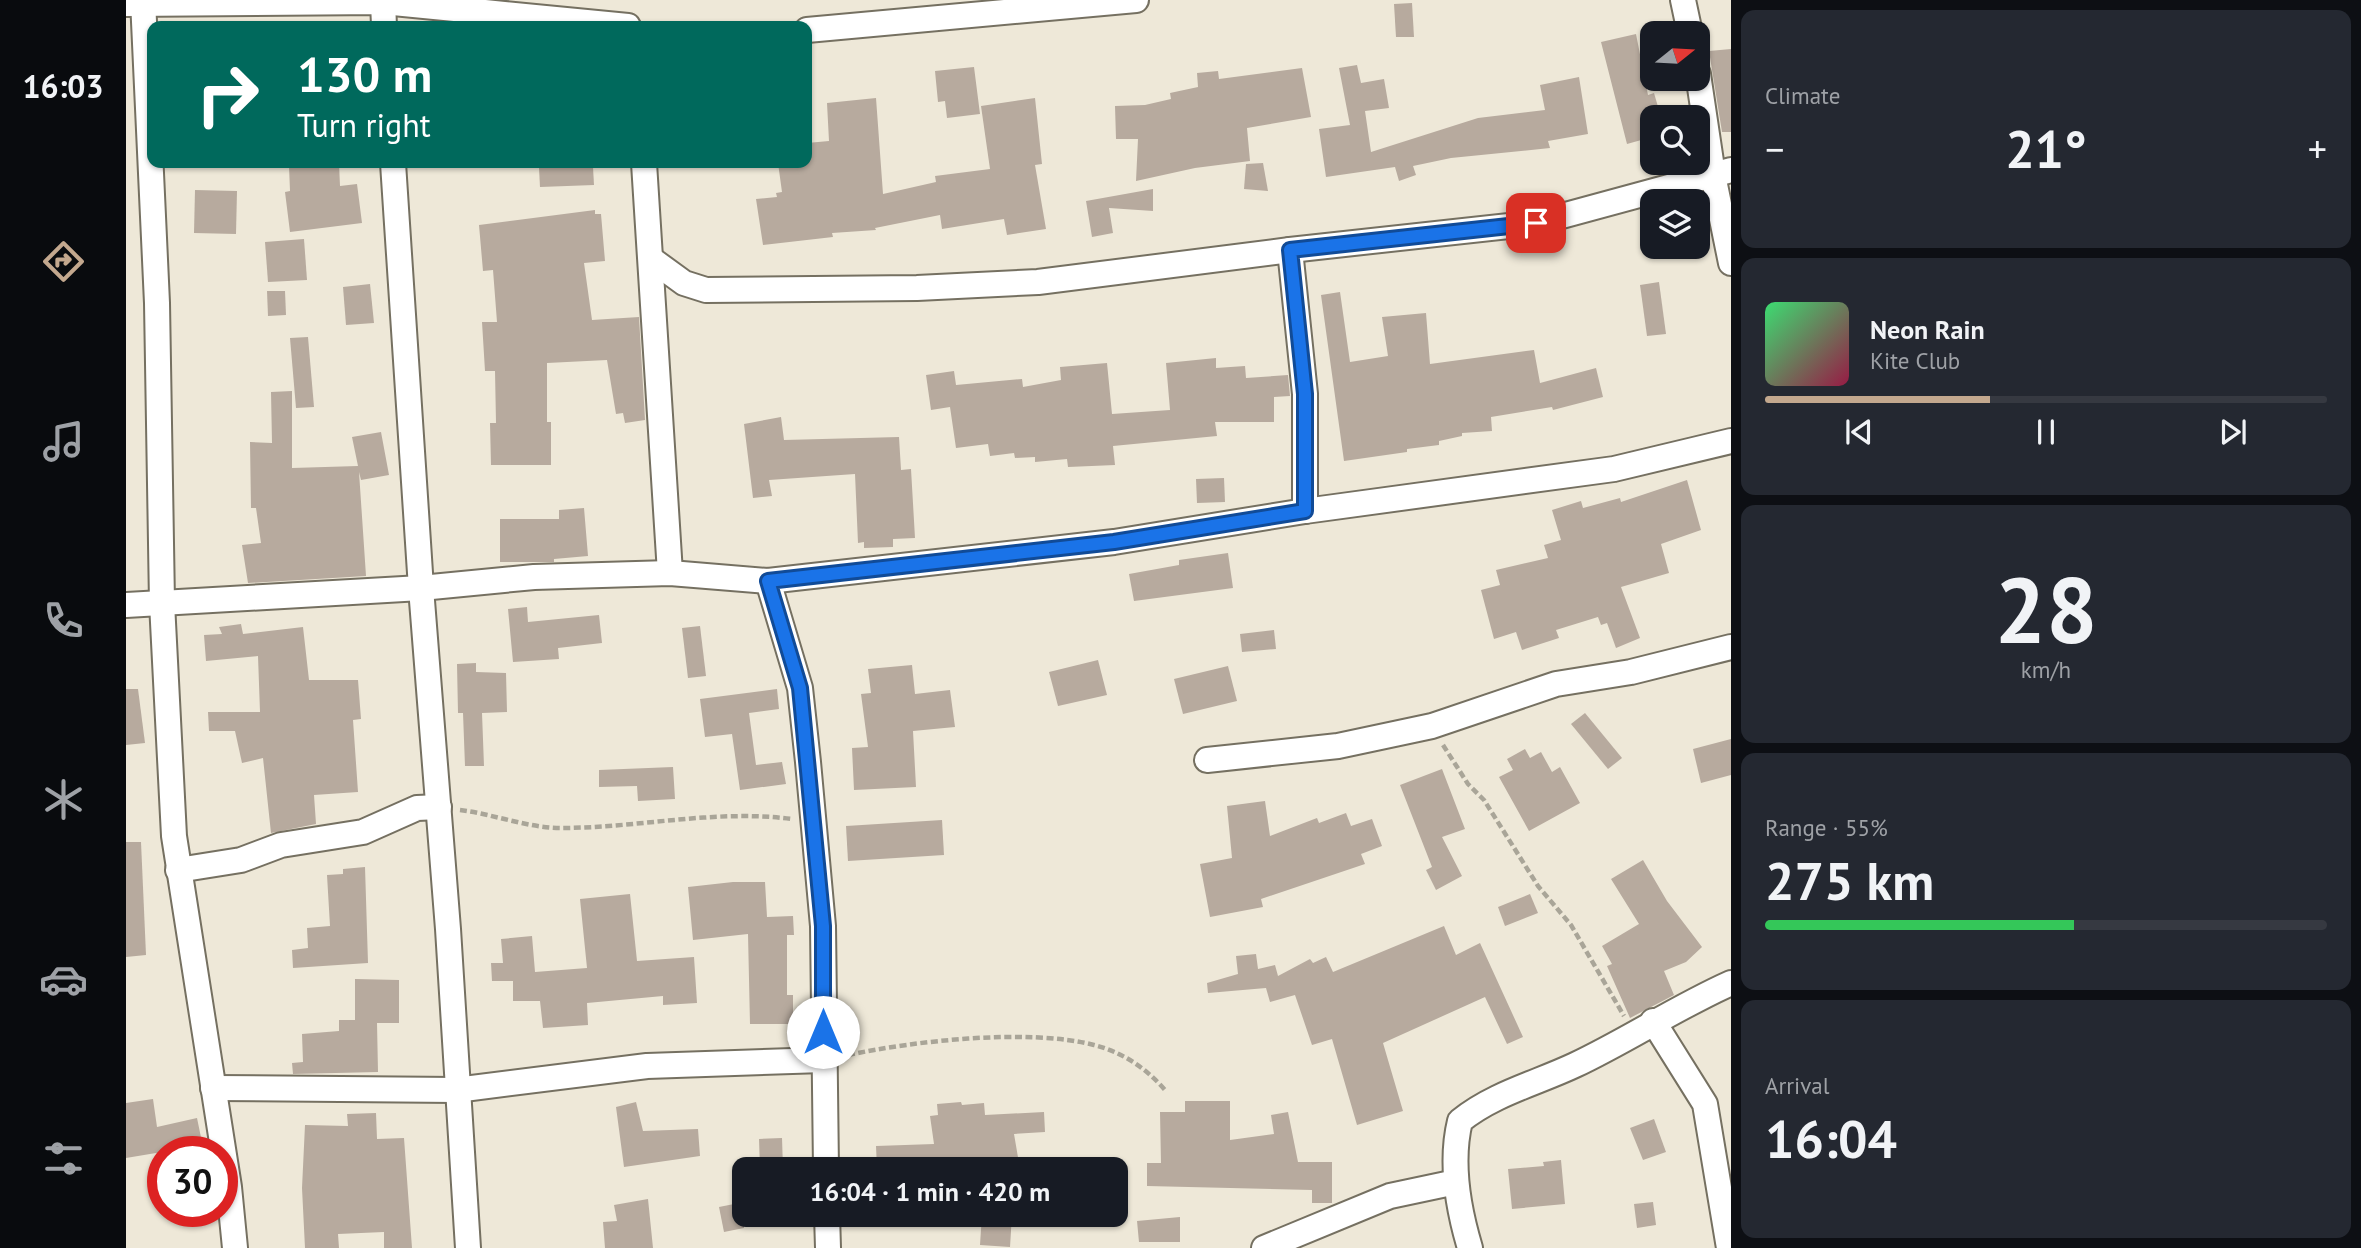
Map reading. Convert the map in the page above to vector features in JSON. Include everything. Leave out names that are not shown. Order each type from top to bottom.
[{"type":"street","points":[[812,30],[1136,0]]},
{"type":"street","points":[[1683,0],[1687,21]]},
{"type":"street","points":[[147,145],[138,3],[526,21]]},
{"type":"street","points":[[1702,91],[1722,172],[1731,262]]},
{"type":"street","points":[[148,168],[157,303],[162,603],[177,870],[229,1187],[235,1248]]},
{"type":"street","points":[[393,168],[468,1248]]},
{"type":"street","points":[[644,168],[670,573]]},
{"type":"street","points":[[651,259],[684,283],[706,290],[918,288],[1038,282],[1290,250],[1536,223],[1722,172]]},
{"type":"street","points":[[1290,250],[1305,394],[1305,511]]},
{"type":"street","points":[[126,605],[421,589],[534,577],[670,573],[768,581],[1114,542],[1305,511],[1614,469],[1731,441]]},
{"type":"street","points":[[768,581],[800,688],[814,821],[823,926],[826,1157]]},
{"type":"street","points":[[1207,760],[1338,746],[1432,726],[1556,684],[1631,672],[1731,647]]},
{"type":"street","points":[[177,870],[241,860],[281,845],[363,832],[417,808],[439,807]]},
{"type":"street","points":[[1470,1248],[1456,1182],[1455,1140],[1460,1121],[1491,1101],[1577,1065],[1644,1026],[1731,983]]},
{"type":"street","points":[[1644,1026],[1705,1104],[1729,1248]]},
{"type":"street","points":[[213,1088],[456,1090],[647,1066],[823,1060]]},
{"type":"street","points":[[1264,1248],[1390,1196],[1456,1182]]},
{"type":"street","points":[[827,1227],[828,1248]]},
{"type":"path","points":[[1432,726],[1468,784],[1499,822],[1538,886],[1571,925],[1644,1026]]},
{"type":"path","points":[[439,807],[550,828],[752,814],[814,821]]},
{"type":"path","points":[[823,1060],[911,1045],[1023,1038],[1068,1041],[1095,1045],[1129,1060],[1147,1070],[1165,1090]]},
{"type":"building","points":[[1412,3],[1414,37],[1396,37],[1394,4]]},
{"type":"building","points":[[1636,34],[1640,54],[1640,91],[1647,91],[1648,95],[1654,93],[1658,105],[1640,105],[1640,140],[1627,144],[1601,42]]},
{"type":"building","points":[[1731,49],[1731,132],[1722,132],[1710,51]]},
{"type":"building","points":[[1357,65],[1361,83],[1384,79],[1389,108],[1365,111],[1371,152],[1478,118],[1545,110],[1540,85],[1579,77],[1588,134],[1548,141],[1550,148],[1451,158],[1413,166],[1416,175],[1399,181],[1395,167],[1326,177],[1319,129],[1350,125],[1339,68]]},
{"type":"building","points":[[974,67],[980,114],[947,118],[945,101],[938,102],[935,71]]},
{"type":"building","points":[[1302,68],[1311,117],[1247,128],[1250,161],[1195,168],[1136,181],[1138,139],[1116,139],[1115,106],[1145,105],[1171,99],[1170,93],[1198,87],[1197,73],[1218,71],[1219,79]]},
{"type":"building","points":[[876,98],[883,194],[936,182],[935,176],[990,169],[981,106],[1035,98],[1042,164],[1035,165],[1046,229],[1007,235],[1004,219],[942,229],[940,215],[875,228],[876,230],[832,233],[833,237],[763,245],[756,199],[777,197],[776,193],[782,192],[779,168],[812,168],[812,143],[829,141],[827,103]]},
{"type":"building","points":[[1263,163],[1268,191],[1244,189],[1246,164]]},
{"type":"building","points":[[289,168],[339,168],[340,186],[357,184],[362,223],[290,232],[285,192],[290,191]]},
{"type":"building","points":[[539,168],[593,168],[594,185],[540,187]]},
{"type":"building","points":[[1153,189],[1153,211],[1109,208],[1113,233],[1092,237],[1086,201]]},
{"type":"building","points":[[195,190],[237,191],[236,234],[194,233]]},
{"type":"building","points":[[595,210],[595,214],[601,214],[605,261],[584,263],[592,320],[639,317],[645,420],[625,423],[623,413],[616,414],[607,360],[547,363],[547,422],[551,422],[551,465],[491,465],[490,423],[496,423],[495,371],[485,371],[482,322],[497,322],[493,270],[483,271],[479,225]]},
{"type":"building","points":[[304,239],[307,280],[268,282],[265,242]]},
{"type":"building","points":[[1659,282],[1666,334],[1647,336],[1640,285]]},
{"type":"building","points":[[370,284],[374,323],[346,325],[343,287]]},
{"type":"building","points":[[267,291],[285,291],[286,315],[268,316]]},
{"type":"building","points":[[1340,292],[1350,362],[1388,356],[1382,317],[1426,313],[1430,364],[1534,350],[1540,383],[1596,368],[1603,397],[1553,410],[1552,407],[1491,417],[1492,431],[1462,433],[1462,436],[1439,441],[1439,445],[1344,461],[1321,295]]},
{"type":"building","points":[[308,337],[314,407],[296,408],[290,338]]},
{"type":"building","points":[[1216,358],[1216,368],[1245,366],[1246,378],[1288,375],[1290,396],[1274,397],[1274,422],[1215,422],[1217,436],[1113,446],[1115,465],[1068,467],[1067,459],[1035,462],[1035,457],[1015,458],[1014,453],[990,456],[988,444],[956,448],[950,407],[931,410],[926,375],[954,371],[956,385],[1022,379],[1023,387],[1061,380],[1060,367],[1107,363],[1112,414],[1170,410],[1166,363]]},
{"type":"building","points":[[292,391],[292,468],[358,466],[352,437],[381,432],[389,475],[361,480],[359,472],[366,576],[248,583],[242,545],[261,543],[256,508],[251,508],[250,442],[272,443],[271,392]]},
{"type":"building","points":[[781,417],[784,440],[899,437],[901,470],[911,469],[915,538],[893,539],[893,547],[864,548],[864,542],[858,543],[855,474],[769,480],[772,496],[753,498],[744,424]]},
{"type":"building","points":[[1224,478],[1225,502],[1197,503],[1196,479]]},
{"type":"building","points":[[1687,480],[1701,530],[1661,544],[1669,573],[1621,587],[1640,638],[1616,648],[1607,623],[1601,625],[1598,617],[1556,630],[1559,638],[1522,650],[1516,632],[1494,639],[1481,590],[1500,585],[1496,570],[1548,558],[1544,545],[1561,540],[1552,510],[1581,501],[1583,508],[1620,498],[1621,502]]},
{"type":"building","points":[[584,508],[588,556],[554,559],[554,562],[500,562],[500,519],[559,519],[559,510]]},
{"type":"building","points":[[1228,553],[1233,588],[1134,601],[1129,574],[1179,565],[1179,560]]},
{"type":"building","points":[[527,607],[528,622],[599,615],[602,643],[558,648],[559,659],[513,662],[508,609]]},
{"type":"building","points":[[241,624],[243,634],[303,627],[309,680],[358,680],[361,719],[353,720],[358,792],[314,795],[316,824],[271,833],[263,758],[242,763],[235,731],[209,731],[208,712],[260,712],[258,656],[206,661],[204,635],[222,634],[219,627]]},
{"type":"building","points":[[700,626],[706,676],[688,678],[682,628]]},
{"type":"building","points":[[1274,630],[1276,649],[1242,652],[1240,634]]},
{"type":"building","points":[[1098,660],[1107,695],[1058,706],[1049,672]]},
{"type":"building","points":[[476,663],[476,672],[506,673],[507,712],[482,713],[484,766],[465,766],[463,713],[458,713],[457,664]]},
{"type":"building","points":[[912,665],[915,694],[950,690],[955,727],[913,731],[916,787],[854,790],[852,748],[868,747],[861,694],[871,693],[868,669]]},
{"type":"building","points":[[1228,666],[1237,701],[1183,714],[1174,679]]},
{"type":"building","points":[[126,689],[138,689],[145,743],[126,745]]},
{"type":"building","points":[[777,689],[779,709],[749,713],[756,765],[782,762],[786,784],[740,790],[732,734],[705,737],[700,699]]},
{"type":"building","points":[[1585,713],[1622,758],[1608,769],[1571,724]]},
{"type":"building","points":[[1731,739],[1731,775],[1701,783],[1693,749]]},
{"type":"building","points":[[1525,749],[1530,758],[1541,752],[1552,772],[1560,767],[1580,803],[1529,831],[1499,777],[1513,770],[1507,759]]},
{"type":"building","points":[[673,767],[675,799],[638,801],[637,786],[599,787],[599,770]]},
{"type":"building","points":[[1442,769],[1465,829],[1442,837],[1462,876],[1436,890],[1426,870],[1432,867],[1400,785]]},
{"type":"building","points":[[1265,801],[1270,836],[1317,818],[1319,823],[1346,813],[1351,826],[1372,819],[1382,846],[1361,854],[1365,864],[1261,899],[1263,907],[1210,917],[1200,864],[1232,858],[1227,806]]},
{"type":"building","points":[[942,820],[944,855],[848,861],[846,826]]},
{"type":"building","points":[[126,842],[141,842],[146,955],[126,957]]},
{"type":"building","points":[[1643,860],[1667,901],[1702,947],[1686,962],[1664,971],[1674,995],[1630,1018],[1607,966],[1612,964],[1602,946],[1639,924],[1611,879]]},
{"type":"building","points":[[365,867],[368,963],[293,968],[292,950],[308,948],[307,928],[330,926],[327,875],[343,874],[343,869]]},
{"type":"building","points":[[765,882],[767,917],[793,916],[794,935],[787,935],[787,995],[793,995],[793,1024],[750,1024],[748,934],[693,940],[688,887]]},
{"type":"building","points":[[630,894],[637,961],[694,957],[697,1003],[663,1005],[663,996],[587,1003],[588,1025],[543,1028],[540,1001],[513,1001],[513,981],[492,981],[491,963],[503,963],[501,939],[532,936],[535,972],[587,968],[580,899]]},
{"type":"building","points":[[1530,894],[1538,913],[1505,926],[1498,907]]},
{"type":"building","points":[[1444,926],[1456,955],[1480,943],[1523,1037],[1507,1044],[1485,997],[1383,1043],[1403,1111],[1357,1125],[1332,1039],[1312,1045],[1295,995],[1270,1002],[1266,988],[1208,993],[1207,983],[1238,974],[1236,956],[1256,954],[1258,969],[1275,965],[1278,976],[1310,959],[1313,963],[1326,957],[1333,972]]},
{"type":"building","points":[[355,979],[399,980],[399,1023],[377,1023],[378,1072],[293,1074],[292,1063],[303,1062],[302,1034],[339,1031],[339,1020],[355,1020]]},
{"type":"building","points":[[153,1099],[157,1127],[197,1118],[201,1136],[147,1136],[147,1154],[126,1158],[126,1103]]},
{"type":"building","points":[[1185,1101],[1230,1101],[1230,1140],[1274,1134],[1271,1115],[1288,1112],[1298,1162],[1332,1162],[1332,1203],[1312,1203],[1312,1190],[1147,1186],[1147,1163],[1161,1163],[1160,1112],[1185,1112]]},
{"type":"building","points":[[636,1102],[643,1131],[698,1129],[700,1156],[624,1167],[616,1107]]},
{"type":"building","points":[[984,1103],[985,1115],[1044,1112],[1045,1132],[1014,1134],[1018,1157],[876,1157],[876,1146],[934,1144],[930,1116],[938,1115],[937,1104]]},
{"type":"building","points":[[376,1113],[377,1139],[404,1138],[412,1248],[384,1248],[384,1232],[338,1234],[339,1248],[305,1248],[302,1188],[305,1125],[348,1126],[347,1114]]},
{"type":"building","points":[[1654,1119],[1666,1152],[1643,1160],[1630,1128]]},
{"type":"building","points":[[782,1138],[783,1157],[760,1157],[759,1139]]},
{"type":"building","points":[[1561,1160],[1565,1204],[1512,1209],[1508,1169],[1544,1166],[1543,1162]]},
{"type":"building","points":[[648,1199],[653,1248],[605,1248],[603,1222],[617,1221],[614,1205]]},
{"type":"building","points":[[1653,1202],[1656,1225],[1637,1228],[1634,1204]]},
{"type":"building","points":[[732,1204],[732,1227],[744,1228],[724,1232],[719,1207]]},
{"type":"building","points":[[1180,1217],[1180,1242],[1139,1242],[1137,1221]]},
{"type":"building","points":[[981,1227],[1011,1227],[1010,1247],[980,1245]]},
{"type":"route","points":[[823,1032],[823,926],[800,688],[768,581],[1114,542],[1305,511],[1305,394],[1290,250],[1536,223]]}]
